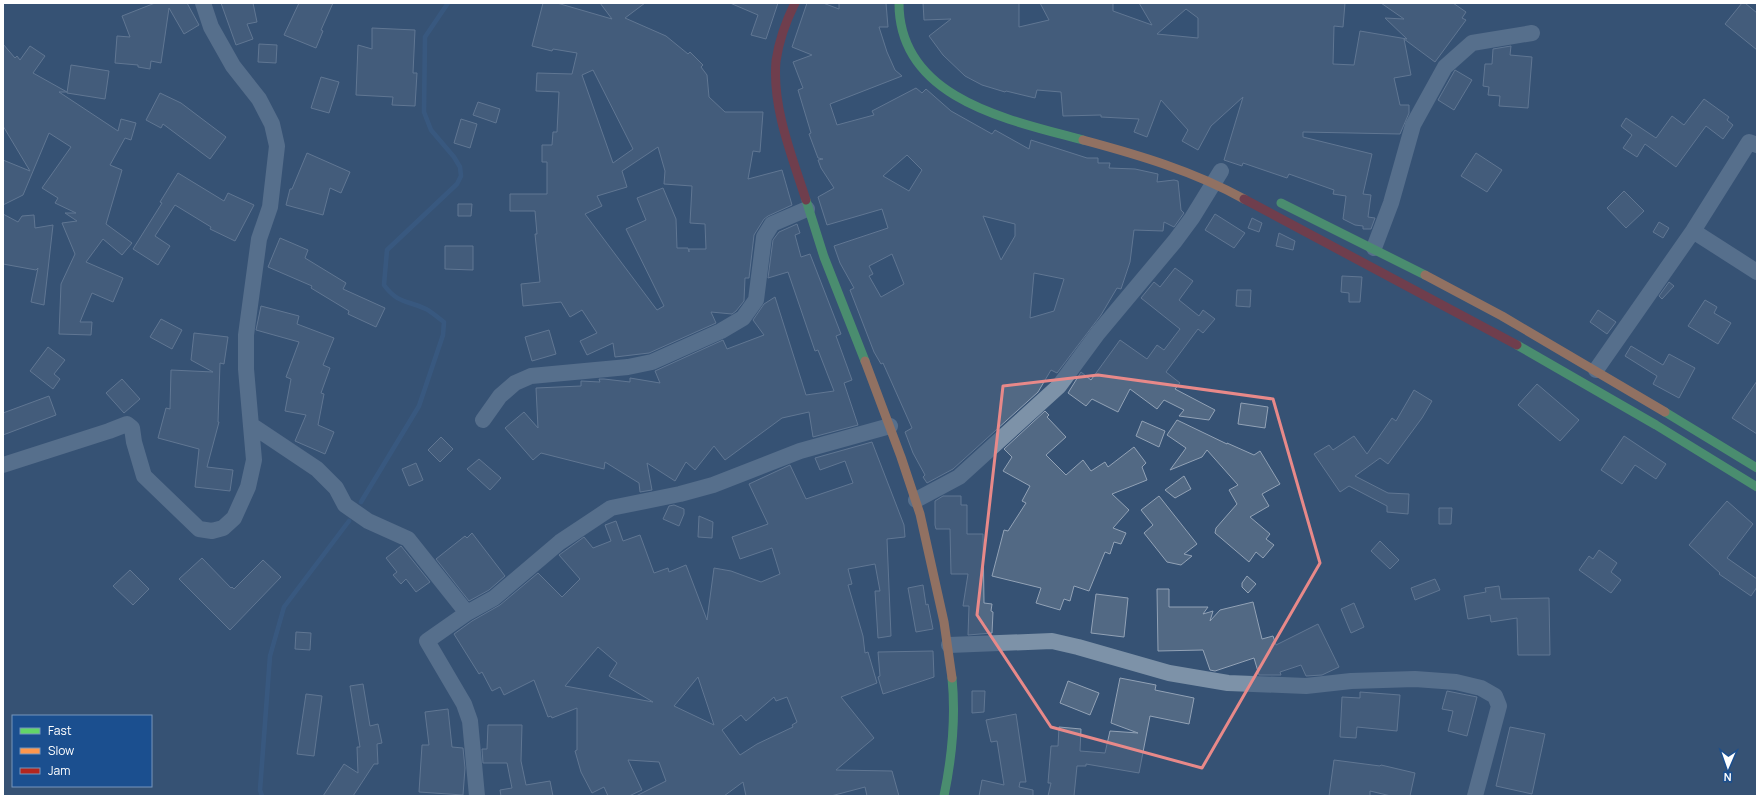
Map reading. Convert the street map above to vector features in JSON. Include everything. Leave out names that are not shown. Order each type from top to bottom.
[{"type":"main road","points":[[796,3],[788,18],[781,39],[776,68],[780,116],[807,209],[890,426],[916,500],[949,645],[954,722],[951,767],[944,796]]},
{"type":"main road","points":[[899,3],[901,30],[907,45],[923,70],[939,86],[957,98],[1013,121],[1147,157],[1182,169],[1219,174],[1398,280],[1561,370],[1691,446],[1757,487]]},
{"type":"main road","points":[[1057,124],[1093,133]]},
{"type":"main road","points":[[1275,200],[1374,248],[1502,316],[1596,370],[1757,468]]},
{"type":"street","points":[[3,465],[109,431],[126,424],[132,428],[134,442],[144,476],[199,529],[212,531],[223,528],[234,518],[248,487],[254,460],[246,368],[246,335],[259,239],[270,207],[277,146],[272,124],[259,100],[233,66],[211,27],[203,3]]},
{"type":"street","points":[[1374,248],[1391,203],[1413,125],[1445,67],[1472,43],[1532,33]]},
{"type":"street","points":[[1596,370],[1693,230],[1749,142],[1757,145]]},
{"type":"street","points":[[916,500],[959,477],[1059,386],[1098,333],[1175,241],[1192,218],[1219,174]]},
{"type":"street","points":[[483,420],[500,396],[515,383],[531,376],[628,367],[652,362],[721,331],[743,318],[756,300],[764,237],[772,224],[807,209]]},
{"type":"street","points":[[1693,230],[1757,272]]},
{"type":"street","points":[[250,425],[317,469],[336,488],[346,504],[368,521],[408,539],[467,613]]},
{"type":"street","points":[[477,796],[470,721],[464,704],[427,641],[467,613],[494,598],[560,542],[611,508],[680,494],[713,485],[800,451],[890,426]]},
{"type":"street","points":[[949,645],[1052,641],[1169,673],[1228,683],[1306,686],[1351,681],[1415,679],[1456,682],[1481,688],[1495,696],[1499,706],[1475,796]]},
{"type":"highlighted area","points":[[1098,375],[1273,399],[1320,563],[1202,768],[1051,727],[977,615],[1003,386]]},
{"type":"building","points":[[155,3],[187,3],[199,25],[184,34],[169,8],[161,63],[151,61],[150,69],[138,67],[138,65],[115,63],[117,36],[130,37],[122,16]]},
{"type":"building","points":[[221,3],[253,3],[257,22],[247,24],[253,39],[236,45]]},
{"type":"building","points":[[299,3],[333,3],[321,30],[323,31],[316,48],[284,35]]},
{"type":"building","points":[[543,3],[557,3],[612,19],[600,3],[645,3],[625,18],[666,36],[688,54],[690,52],[703,65],[701,67],[707,75],[709,97],[725,112],[763,112],[760,152],[753,151],[748,179],[782,170],[792,205],[764,219],[754,235],[749,278],[745,278],[744,301],[736,311],[732,314],[711,312],[716,323],[649,353],[615,357],[613,343],[587,355],[580,341],[597,333],[582,310],[570,317],[561,302],[523,306],[521,284],[540,282],[535,234],[537,234],[535,211],[510,211],[510,194],[547,194],[547,162],[542,162],[542,145],[552,145],[553,132],[557,132],[559,92],[536,91],[537,73],[572,74],[577,53],[553,49],[552,51],[532,46]],"holes":[[[593,70],[633,149],[613,163],[582,75]],[[658,147],[665,171],[664,184],[692,186],[690,223],[705,224],[706,249],[689,249],[689,252],[688,248],[677,248],[676,219],[663,188],[637,198],[646,220],[626,229],[664,306],[657,310],[585,214],[602,206],[597,196],[627,187],[622,171]]]},
{"type":"building","points":[[730,3],[778,3],[766,39],[751,35],[758,15]]},
{"type":"building","points":[[807,3],[823,3],[839,9],[839,3],[886,3],[888,27],[879,27],[887,52],[895,70],[902,76],[830,104],[837,125],[874,115],[872,111],[916,88],[922,93],[926,89],[951,111],[992,134],[995,130],[1029,149],[1031,140],[1087,158],[1098,158],[1098,163],[1110,163],[1109,168],[1135,169],[1158,174],[1157,182],[1178,181],[1181,210],[1184,213],[1174,227],[1164,222],[1163,231],[1134,230],[1130,262],[1121,289],[1117,288],[1101,315],[1057,373],[1051,370],[1038,392],[953,469],[927,483],[923,477],[925,475],[913,453],[905,432],[912,428],[883,363],[881,364],[874,352],[850,290],[854,288],[840,263],[834,246],[888,228],[882,209],[827,225],[818,197],[834,188],[821,168],[818,160],[823,159],[818,158],[809,134],[811,133],[798,90],[803,88],[793,62],[812,55],[792,47]],"holes":[[[907,155],[922,170],[909,191],[883,176]],[[983,216],[1015,224],[1015,236],[1001,260]],[[892,254],[904,284],[881,297],[869,276],[873,274],[869,266]],[[1034,273],[1064,279],[1054,311],[1030,318]]]},
{"type":"building","points":[[923,3],[1019,3],[1019,27],[1049,20],[1040,3],[1113,3],[1113,11],[1152,25],[1139,3],[1345,3],[1343,27],[1334,26],[1333,64],[1354,65],[1360,31],[1407,39],[1385,18],[1404,19],[1381,3],[1453,3],[1466,12],[1462,18],[1466,20],[1435,62],[1404,39],[1411,75],[1394,78],[1400,105],[1409,105],[1409,113],[1400,134],[1303,132],[1303,137],[1372,154],[1363,194],[1371,195],[1368,217],[1375,218],[1371,229],[1363,229],[1363,226],[1355,225],[1343,219],[1346,196],[1333,194],[1334,190],[1289,174],[1287,178],[1243,163],[1242,166],[1224,160],[1243,97],[1211,126],[1198,150],[1182,141],[1188,130],[1161,100],[1147,137],[1134,132],[1139,119],[1101,117],[1101,115],[1063,116],[1061,92],[1037,90],[1035,98],[1005,92],[982,85],[965,76],[943,55],[929,36],[951,19],[924,20]],"holes":[[[1186,9],[1198,18],[1198,38],[1157,34]]]},
{"type":"building","points":[[1742,3],[1745,3],[1757,13],[1757,50],[1725,24]]},
{"type":"building","points":[[372,28],[415,30],[413,73],[417,73],[415,106],[392,105],[393,97],[356,95],[358,45],[372,49]]},
{"type":"building","points":[[3,44],[15,58],[17,56],[20,60],[30,46],[45,56],[33,73],[67,92],[59,92],[118,131],[121,119],[136,123],[131,140],[125,138],[110,165],[122,170],[106,224],[132,243],[122,255],[103,239],[86,262],[123,278],[113,302],[92,293],[80,322],[92,322],[91,335],[59,334],[61,284],[75,254],[62,223],[77,221],[65,213],[76,213],[55,203],[58,198],[42,188],[71,147],[49,133],[23,195],[3,205],[3,160],[30,171],[3,126]]},
{"type":"building","points":[[259,44],[277,45],[276,63],[258,62]]},
{"type":"building","points":[[1511,46],[1510,55],[1532,57],[1528,108],[1499,106],[1500,96],[1488,95],[1489,87],[1483,86],[1485,64],[1492,64],[1493,49]]},
{"type":"building","points":[[71,65],[109,71],[105,99],[67,93]]},
{"type":"building","points":[[1455,70],[1472,80],[1454,110],[1438,100]]},
{"type":"building","points":[[321,77],[339,82],[329,113],[311,108]]},
{"type":"building","points":[[160,93],[181,103],[226,137],[210,159],[163,124],[161,128],[146,120]]},
{"type":"building","points":[[1704,99],[1729,117],[1727,120],[1733,125],[1723,139],[1706,126],[1676,167],[1645,144],[1637,157],[1623,148],[1632,135],[1621,126],[1626,118],[1656,138],[1672,116],[1684,125]]},
{"type":"building","points":[[478,102],[500,109],[496,123],[473,115]]},
{"type":"building","points":[[461,119],[477,124],[470,148],[454,143]]},
{"type":"building","points":[[307,153],[350,172],[341,193],[330,188],[323,215],[286,205],[290,189],[292,189]]},
{"type":"building","points":[[1476,153],[1502,170],[1487,192],[1461,176]]},
{"type":"building","points":[[178,173],[224,201],[228,193],[254,205],[235,241],[210,229],[211,227],[175,205],[155,236],[170,246],[158,265],[133,249],[162,203],[160,202]]},
{"type":"building","points":[[1624,191],[1644,211],[1626,228],[1607,208]]},
{"type":"building","points":[[458,204],[472,204],[471,216],[458,216]]},
{"type":"building","points":[[3,214],[18,222],[22,216],[34,215],[35,228],[53,225],[44,305],[31,302],[38,268],[36,270],[3,264]]},
{"type":"building","points":[[1215,214],[1245,233],[1234,248],[1205,230]]},
{"type":"building","points":[[1252,218],[1262,223],[1259,232],[1248,228]]},
{"type":"building","points":[[1659,222],[1669,228],[1663,238],[1653,232]]},
{"type":"building","points":[[797,224],[800,233],[795,235],[801,257],[810,254],[841,334],[836,336],[852,380],[844,383],[858,425],[813,437],[809,412],[782,418],[725,460],[714,446],[695,470],[686,462],[675,481],[647,463],[652,490],[640,492],[639,483],[605,462],[604,469],[541,453],[533,460],[505,428],[524,412],[538,428],[536,388],[581,386],[581,381],[600,382],[599,379],[630,382],[630,378],[660,383],[655,371],[723,340],[727,349],[764,335],[753,320],[764,304],[775,297],[806,395],[834,391],[818,350],[815,351],[788,272],[768,278],[773,240],[779,232]]},
{"type":"building","points":[[1279,233],[1295,241],[1293,250],[1276,246]]},
{"type":"building","points":[[280,238],[308,250],[305,258],[346,283],[343,289],[385,308],[376,327],[348,314],[349,311],[311,288],[312,286],[268,267]]},
{"type":"building","points":[[445,246],[473,246],[473,270],[445,269]]},
{"type":"building","points":[[1175,268],[1193,281],[1179,300],[1199,316],[1203,310],[1215,319],[1203,333],[1198,329],[1166,372],[1180,383],[1175,389],[1215,410],[1209,420],[1179,416],[1184,410],[1164,400],[1157,409],[1130,389],[1118,412],[1092,399],[1086,406],[1068,393],[1081,372],[1091,380],[1120,340],[1147,359],[1157,345],[1164,350],[1180,329],[1141,298],[1154,282],[1160,287]]},
{"type":"building","points":[[1342,276],[1362,277],[1360,302],[1349,302],[1349,293],[1341,292]]},
{"type":"building","points":[[1669,282],[1674,286],[1662,299],[1659,296]]},
{"type":"building","points":[[1237,290],[1251,290],[1250,307],[1236,306]]},
{"type":"building","points":[[1705,300],[1717,307],[1714,313],[1731,323],[1718,344],[1688,326]]},
{"type":"building","points":[[261,306],[299,316],[297,324],[334,338],[323,365],[330,368],[321,393],[324,394],[318,425],[334,432],[325,454],[295,441],[306,415],[285,411],[291,379],[286,377],[299,342],[256,330]]},
{"type":"building","points":[[1598,310],[1616,322],[1607,334],[1590,322]]},
{"type":"building","points":[[161,319],[182,330],[172,349],[150,337]]},
{"type":"building","points":[[549,330],[556,354],[532,361],[525,337]]},
{"type":"building","points":[[194,333],[228,337],[224,364],[220,363],[219,422],[207,467],[233,470],[230,491],[195,487],[199,449],[158,438],[166,408],[170,409],[171,370],[213,372],[191,360]]},
{"type":"building","points":[[1631,346],[1663,365],[1669,354],[1695,368],[1679,398],[1653,384],[1657,376],[1625,356]]},
{"type":"building","points":[[48,347],[65,360],[54,374],[60,379],[53,389],[30,371]]},
{"type":"building","points":[[122,379],[140,399],[124,413],[106,393]]},
{"type":"building","points":[[1757,381],[1757,434],[1732,418]]},
{"type":"building","points":[[1537,384],[1579,420],[1560,441],[1518,405]]},
{"type":"building","points":[[1414,390],[1432,401],[1422,418],[1388,464],[1380,458],[1355,476],[1388,493],[1409,494],[1408,514],[1387,512],[1387,506],[1349,486],[1340,492],[1314,454],[1329,445],[1333,450],[1354,436],[1367,454],[1392,418],[1396,421]]},
{"type":"building","points":[[49,396],[56,415],[3,435],[3,413]]},
{"type":"building","points":[[1241,403],[1268,407],[1265,428],[1238,424]]},
{"type":"building","points":[[1045,411],[1049,415],[1047,417],[1066,437],[1046,455],[1066,475],[1083,460],[1091,471],[1105,462],[1108,467],[1134,447],[1146,463],[1142,467],[1147,480],[1112,494],[1129,510],[1113,528],[1126,533],[1121,544],[1114,542],[1110,554],[1105,552],[1089,591],[1074,586],[1070,601],[1064,599],[1060,610],[1036,603],[1041,588],[992,576],[1004,530],[1008,531],[1026,503],[1022,501],[1030,486],[1003,471],[1012,457],[1004,449]]},
{"type":"building","points":[[1177,420],[1254,455],[1260,451],[1280,484],[1262,494],[1269,506],[1250,517],[1270,534],[1266,539],[1274,545],[1263,558],[1256,552],[1249,562],[1215,533],[1216,528],[1237,504],[1229,490],[1238,485],[1207,450],[1202,457],[1170,470],[1186,448],[1167,435]]},
{"type":"building","points":[[1142,421],[1165,431],[1159,447],[1136,436]]},
{"type":"building","points":[[1624,436],[1666,464],[1656,479],[1635,465],[1622,484],[1601,470]]},
{"type":"building","points":[[441,437],[453,449],[440,462],[428,450]]},
{"type":"building","points":[[872,442],[904,525],[905,537],[887,539],[891,636],[878,638],[875,591],[880,591],[875,564],[848,569],[852,584],[848,585],[863,636],[865,653],[868,652],[877,683],[841,697],[874,738],[836,770],[892,771],[899,796],[867,796],[865,787],[831,796],[746,796],[743,782],[724,796],[636,796],[666,781],[659,762],[628,760],[642,790],[629,796],[608,796],[604,787],[592,793],[581,772],[575,751],[577,750],[577,708],[552,718],[551,716],[548,717],[534,680],[504,695],[500,687],[492,691],[482,672],[479,674],[454,634],[472,621],[500,605],[538,573],[562,597],[580,579],[559,555],[584,537],[593,548],[611,541],[605,525],[616,521],[623,541],[640,535],[654,573],[668,568],[669,572],[686,565],[707,620],[714,568],[731,571],[761,582],[780,574],[772,548],[740,559],[732,537],[768,524],[749,484],[790,465],[806,499],[853,483],[845,461],[820,470],[815,458]],"holes":[[[598,647],[617,663],[609,676],[653,702],[565,686]],[[698,677],[714,725],[674,706]],[[774,697],[776,701],[787,697],[797,722],[792,725],[793,727],[757,744],[740,755],[722,730],[741,715],[746,721]]]},
{"type":"building","points":[[479,459],[501,478],[490,490],[467,469]]},
{"type":"building","points":[[416,463],[423,480],[409,486],[402,469]]},
{"type":"building","points":[[1184,476],[1191,489],[1175,498],[1165,490]]},
{"type":"building","points":[[943,496],[961,496],[961,505],[967,505],[967,534],[983,534],[984,603],[992,604],[992,633],[968,635],[969,606],[963,606],[968,574],[951,574],[950,529],[936,529],[935,525],[935,501]]},
{"type":"building","points":[[1159,496],[1197,544],[1184,554],[1192,556],[1181,565],[1167,562],[1144,533],[1153,525],[1141,510]]},
{"type":"building","points":[[1727,501],[1753,524],[1727,558],[1757,579],[1757,587],[1751,596],[1719,574],[1720,573],[1689,545]]},
{"type":"building","points":[[674,505],[684,509],[684,514],[679,526],[663,519],[669,506]]},
{"type":"building","points":[[1439,508],[1452,508],[1451,524],[1439,524]]},
{"type":"building","points":[[699,516],[713,522],[712,538],[698,537]]},
{"type":"building","points":[[472,533],[505,576],[489,590],[469,601],[436,559],[465,536],[467,538]]},
{"type":"building","points":[[1380,541],[1399,560],[1390,569],[1371,551]]},
{"type":"building","points":[[401,546],[430,582],[416,592],[406,579],[401,584],[393,575],[397,572],[386,558]]},
{"type":"building","points":[[1599,550],[1617,563],[1611,572],[1621,580],[1611,593],[1579,570],[1589,556],[1593,559]]},
{"type":"building","points":[[202,558],[231,588],[232,587],[234,589],[263,560],[281,577],[230,630],[179,579]]},
{"type":"building","points":[[130,570],[149,589],[133,605],[113,586]]},
{"type":"building","points":[[1247,576],[1256,584],[1248,593],[1242,587],[1242,583]]},
{"type":"building","points":[[1435,579],[1440,590],[1415,600],[1411,588]]},
{"type":"building","points":[[923,585],[926,605],[928,604],[933,629],[916,632],[908,588]]},
{"type":"building","points":[[1499,586],[1501,599],[1549,598],[1550,655],[1518,655],[1517,618],[1491,622],[1490,615],[1468,619],[1464,596],[1486,592],[1485,588]]},
{"type":"building","points":[[1157,589],[1169,589],[1169,607],[1208,607],[1203,614],[1213,611],[1210,621],[1220,610],[1253,602],[1262,639],[1273,636],[1276,645],[1318,624],[1339,667],[1322,675],[1306,676],[1301,665],[1280,672],[1281,675],[1259,675],[1254,658],[1215,671],[1210,670],[1203,650],[1158,651]]},
{"type":"building","points":[[1096,594],[1128,598],[1124,637],[1091,633]]},
{"type":"building","points":[[1354,603],[1364,627],[1351,633],[1341,609]]},
{"type":"building","points":[[296,632],[311,633],[310,650],[295,649]]},
{"type":"building","points":[[933,651],[934,677],[883,694],[878,677],[880,676],[878,652]]},
{"type":"building","points":[[1120,678],[1156,685],[1155,690],[1194,698],[1189,724],[1150,716],[1139,773],[1086,764],[1086,766],[1077,766],[1074,796],[1048,796],[1051,783],[1048,783],[1051,746],[1058,746],[1059,727],[1081,729],[1080,751],[1105,753],[1110,731],[1138,733],[1111,723]]},
{"type":"building","points":[[1068,681],[1099,693],[1090,715],[1060,703]]},
{"type":"building","points":[[363,684],[370,726],[378,724],[382,743],[377,744],[378,764],[374,764],[353,796],[323,796],[344,764],[358,773],[357,747],[360,747],[350,686]]},
{"type":"building","points":[[972,691],[985,691],[984,712],[972,713]]},
{"type":"building","points":[[1447,691],[1477,697],[1467,736],[1448,731],[1453,711],[1442,709]]},
{"type":"building","points":[[1360,692],[1400,695],[1397,731],[1357,727],[1356,738],[1340,737],[1342,697],[1360,698]]},
{"type":"building","points":[[306,694],[322,696],[314,756],[297,754]]},
{"type":"building","points":[[448,709],[452,747],[463,748],[465,768],[463,795],[419,792],[422,745],[429,745],[425,712]]},
{"type":"building","points":[[1016,714],[1026,782],[1020,782],[1019,787],[1033,790],[1033,796],[979,796],[982,780],[1004,785],[997,741],[991,742],[986,720]]},
{"type":"building","points":[[488,725],[522,725],[521,761],[526,785],[550,781],[553,796],[501,796],[500,790],[512,788],[507,763],[483,763],[482,749],[487,749]]},
{"type":"building","points":[[1510,727],[1545,734],[1532,794],[1496,786]]},
{"type":"building","points":[[1334,760],[1381,765],[1415,773],[1410,796],[1391,796],[1370,791],[1370,796],[1329,796]]},
{"type":"waterway","points":[[361,502],[419,406],[443,335],[444,322],[426,309],[398,299],[384,285],[387,250],[457,184],[461,176],[460,167],[454,157],[431,130],[424,112],[425,37],[448,3]]},
{"type":"waterway","points":[[262,796],[260,790],[270,656],[284,607],[349,521]]},
{"type":"traffic: fast","points":[[899,3],[904,36],[917,62],[938,83],[963,100],[992,113],[1023,124],[1083,140]]},
{"type":"traffic: fast","points":[[806,200],[824,257],[865,361]]},
{"type":"traffic: fast","points":[[1281,203],[1425,275]]},
{"type":"traffic: fast","points":[[1517,345],[1656,425],[1757,487]]},
{"type":"traffic: fast","points":[[1665,412],[1757,468]]},
{"type":"traffic: fast","points":[[944,796],[949,767],[953,723],[954,708],[952,678]]},
{"type":"traffic: slow","points":[[1083,140],[1185,172],[1244,199]]},
{"type":"traffic: slow","points":[[1425,275],[1502,316],[1665,412]]},
{"type":"traffic: slow","points":[[865,361],[901,457],[920,514],[944,622],[952,678]]},
{"type":"traffic: jam","points":[[795,3],[781,38],[776,61],[776,79],[777,96],[784,132],[806,200]]},
{"type":"traffic: jam","points":[[1244,199],[1517,345]]}]
